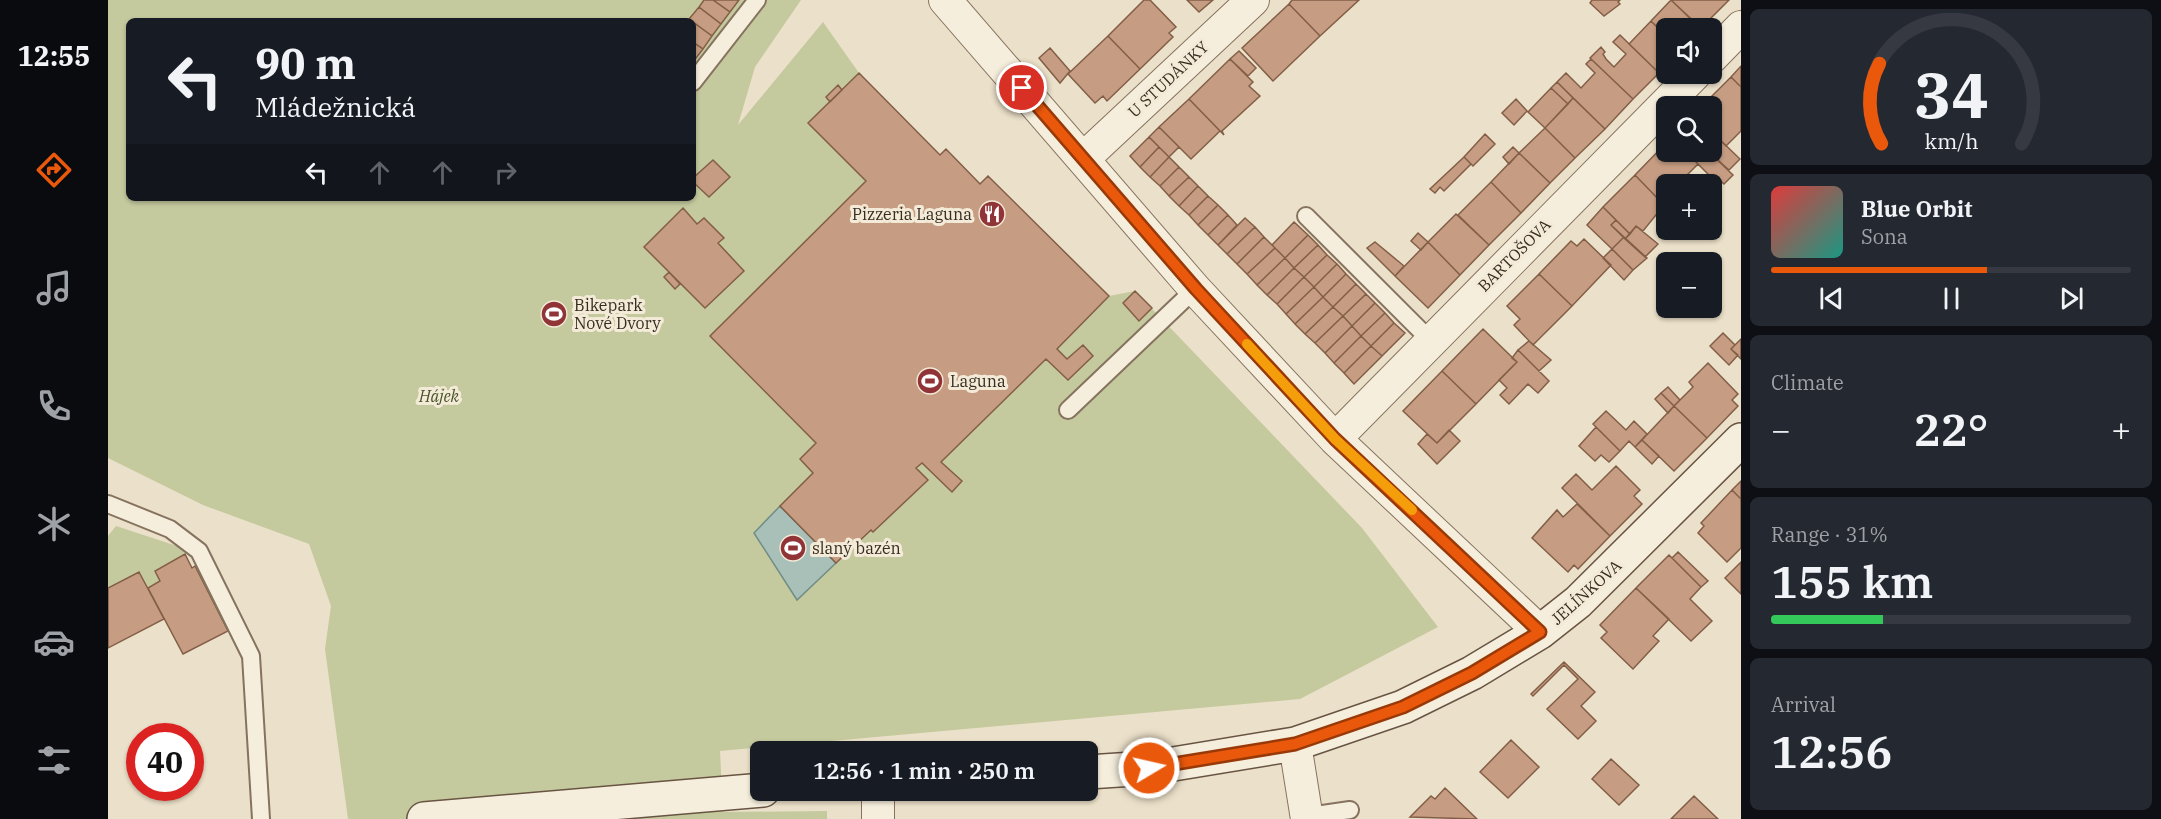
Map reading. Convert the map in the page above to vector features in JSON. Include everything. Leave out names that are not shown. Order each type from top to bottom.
[{"type":"street","points":[[945,0],[1196,289],[1335,439],[1540,632]]},
{"type":"street","name":"U STUDÁNKY","points":[[1083,159],[1252,0]]},
{"type":"street","points":[[1722,47],[1741,27]]},
{"type":"street","name":"BARTOŠOVA","points":[[1335,439],[1430,340],[1685,84]]},
{"type":"street","name":"JELÍNKOVA","points":[[1098,771],[1149,768],[1295,744],[1403,707],[1472,673],[1540,632],[1578,602],[1741,440]]},
{"type":"street","points":[[1295,744],[1304,818]]},
{"type":"street","points":[[424,819],[750,791]]},
{"type":"street","points":[[878,801],[878,819]]},
{"type":"lane","points":[[696,78],[757,0]]},
{"type":"lane","points":[[1306,216],[1430,340]]},
{"type":"lane","points":[[1068,410],[1196,289]]},
{"type":"lane","points":[[108,504],[170,530],[199,551],[251,656],[261,819]]},
{"type":"lane","points":[[1304,818],[1350,810]]},
{"type":"green space","name":"Hájek","points":[[108,0],[801,0],[755,67],[738,125],[823,22],[859,73],[940,155],[946,149],[980,183],[988,176],[1109,296],[1135,291],[1362,528],[1438,627],[1300,699],[832,741],[750,741],[750,748],[720,751],[723,812],[827,811],[827,819],[348,819],[325,649],[331,606],[309,544],[203,505],[108,458]]},
{"type":"green space","points":[[116,526],[180,547],[185,554],[156,570],[160,581],[148,588],[139,572],[108,588],[108,536]]},
{"type":"water","name":"slaný bazén","points":[[780,506],[836,563],[797,600],[754,533]]},
{"type":"building","points":[[704,0],[713,0],[730,12],[721,24],[699,7]]},
{"type":"building","points":[[713,0],[739,0],[730,12]]},
{"type":"building","points":[[1144,0],[1150,0],[1176,27],[1169,33],[1173,37],[1140,69],[1108,36]]},
{"type":"building","points":[[1187,0],[1213,0],[1199,12]]},
{"type":"building","points":[[1292,0],[1359,0],[1320,36],[1289,4]]},
{"type":"building","points":[[1592,0],[1620,0],[1618,2],[1620,4],[1604,16],[1590,3]]},
{"type":"building","points":[[1671,0],[1690,18],[1656,18],[1656,26],[1651,21]]},
{"type":"building","points":[[1671,0],[1729,0],[1711,18],[1690,18]]},
{"type":"building","points":[[1289,4],[1320,36],[1273,81],[1242,48]]},
{"type":"building","points":[[699,7],[721,24],[712,36],[696,24],[696,18],[690,18]]},
{"type":"building","points":[[1651,21],[1656,26],[1656,70],[1629,44]]},
{"type":"building","points":[[696,24],[712,36],[703,49],[696,44]]},
{"type":"building","points":[[1620,35],[1656,70],[1656,76],[1633,99],[1590,58],[1601,47],[1606,59],[1614,67],[1626,54],[1613,42]]},
{"type":"building","points":[[1108,36],[1140,69],[1107,101],[1103,96],[1095,103],[1068,74]]},
{"type":"building","points":[[696,44],[703,49],[696,58]]},
{"type":"building","points":[[1050,48],[1070,71],[1060,83],[1039,58]]},
{"type":"building","points":[[1239,51],[1256,68],[1248,76],[1230,59]]},
{"type":"building","points":[[1230,59],[1253,82],[1249,86],[1260,96],[1222,131],[1224,135],[1189,99]]},
{"type":"building","points":[[1591,59],[1633,99],[1605,129],[1557,82],[1566,73],[1581,88],[1595,73],[1586,64]]},
{"type":"building","points":[[1741,66],[1741,87],[1731,77]]},
{"type":"building","name":"Laguna","points":[[859,73],[940,155],[946,149],[980,184],[988,176],[1109,296],[1057,349],[1067,359],[1083,345],[1093,356],[1068,380],[1046,359],[941,462],[962,481],[952,492],[922,463],[916,468],[928,480],[836,563],[780,506],[813,473],[800,459],[816,443],[710,336],[866,181],[808,123]]},
{"type":"building","points":[[1731,77],[1741,87],[1741,131],[1726,146],[1722,142],[1722,96],[1712,96]]},
{"type":"building","points":[[1557,82],[1573,98],[1568,104],[1551,88]]},
{"type":"building","points":[[838,85],[842,90],[830,102],[826,97]]},
{"type":"building","points":[[1551,88],[1568,104],[1545,128],[1528,112]]},
{"type":"building","points":[[1573,98],[1605,129],[1575,158],[1545,128]]},
{"type":"building","points":[[1189,99],[1220,131],[1191,159],[1159,127]]},
{"type":"building","points":[[1516,99],[1527,111],[1514,125],[1502,113]]},
{"type":"building","points":[[1159,127],[1179,147],[1169,157],[1149,137]]},
{"type":"building","points":[[1545,128],[1575,158],[1550,183],[1519,153]]},
{"type":"building","points":[[1485,134],[1495,144],[1473,166],[1464,157]]},
{"type":"building","points":[[1149,137],[1159,147],[1140,167],[1130,156]]},
{"type":"building","points":[[1722,142],[1740,159],[1729,170],[1720,162],[1722,162]]},
{"type":"building","points":[[1159,147],[1169,157],[1150,177],[1140,167]]},
{"type":"building","points":[[1513,147],[1519,153],[1509,164],[1503,157]]},
{"type":"building","points":[[1519,153],[1550,183],[1521,213],[1491,182]]},
{"type":"building","points":[[1656,153],[1656,162],[1696,162],[1698,164],[1688,174],[1656,174],[1656,197],[1635,175]]},
{"type":"building","points":[[1169,157],[1179,167],[1160,186],[1150,177]]},
{"type":"building","points":[[1464,157],[1471,164],[1444,191],[1440,187],[1435,193],[1430,189]]},
{"type":"building","points":[[713,160],[730,177],[709,197],[696,185],[696,175]]},
{"type":"building","points":[[1696,162],[1719,162],[1733,175],[1724,184],[1722,174],[1708,174]]},
{"type":"building","points":[[1179,167],[1189,177],[1169,196],[1160,186]]},
{"type":"building","points":[[1635,175],[1656,197],[1656,215],[1643,231],[1636,226],[1630,234],[1603,207]]},
{"type":"building","points":[[1189,177],[1198,186],[1179,206],[1169,196]]},
{"type":"building","points":[[1491,182],[1521,213],[1489,245],[1458,215]]},
{"type":"building","points":[[1198,186],[1208,196],[1189,215],[1179,206]]},
{"type":"building","points":[[1208,196],[1218,205],[1198,225],[1189,215]]},
{"type":"building","points":[[1218,205],[1228,215],[1208,235],[1198,225]]},
{"type":"building","points":[[1603,207],[1616,220],[1611,225],[1624,237],[1612,249],[1587,225]]},
{"type":"building","points":[[683,208],[697,224],[704,218],[724,238],[718,243],[744,271],[705,308],[644,247]]},
{"type":"building","points":[[1456,214],[1489,245],[1460,275],[1428,242]]},
{"type":"building","points":[[1228,215],[1237,225],[1218,245],[1208,235]]},
{"type":"building","points":[[1245,218],[1255,227],[1227,254],[1218,245]]},
{"type":"building","points":[[1616,220],[1630,234],[1625,239],[1611,225]]},
{"type":"building","points":[[1294,222],[1308,235],[1285,258],[1272,245]]},
{"type":"building","points":[[1636,226],[1658,244],[1645,257],[1625,239]]},
{"type":"building","points":[[1255,227],[1264,237],[1237,264],[1227,254]]},
{"type":"building","points":[[1418,233],[1428,242],[1421,250],[1411,241]]},
{"type":"building","points":[[1308,235],[1318,245],[1294,268],[1285,258]]},
{"type":"building","points":[[1264,237],[1275,248],[1247,274],[1237,264]]},
{"type":"building","points":[[1624,237],[1647,258],[1633,270],[1612,249]]},
{"type":"building","points":[[1584,239],[1611,265],[1572,306],[1539,274],[1571,241],[1577,246]]},
{"type":"building","points":[[1375,242],[1404,266],[1395,276],[1367,248]]},
{"type":"building","points":[[1428,242],[1460,275],[1428,308],[1395,276]]},
{"type":"building","points":[[1318,245],[1327,255],[1304,277],[1294,268]]},
{"type":"building","points":[[1275,248],[1285,258],[1257,285],[1247,274]]},
{"type":"building","points":[[1612,249],[1633,270],[1624,280],[1603,258]]},
{"type":"building","points":[[1327,255],[1337,264],[1314,287],[1304,277]]},
{"type":"building","points":[[1285,258],[1294,268],[1267,295],[1257,285]]},
{"type":"building","points":[[1337,264],[1346,274],[1323,297],[1314,287]]},
{"type":"building","points":[[1294,268],[1304,277],[1277,304],[1267,295]]},
{"type":"building","points":[[669,272],[680,284],[675,289],[664,277]]},
{"type":"building","points":[[1346,274],[1356,284],[1333,307],[1323,297]]},
{"type":"building","points":[[1539,274],[1572,306],[1533,345],[1514,325],[1520,319],[1507,306]]},
{"type":"building","points":[[1304,277],[1314,287],[1286,314],[1277,304]]},
{"type":"building","points":[[1356,284],[1366,294],[1343,316],[1333,307]]},
{"type":"building","points":[[1314,287],[1323,297],[1295,324],[1286,314]]},
{"type":"building","points":[[1135,291],[1152,308],[1139,321],[1123,303]]},
{"type":"building","points":[[1366,294],[1375,303],[1352,326],[1343,316]]},
{"type":"building","points":[[1323,297],[1333,307],[1305,334],[1295,324]]},
{"type":"building","points":[[1375,303],[1385,313],[1361,336],[1352,326]]},
{"type":"building","points":[[1333,307],[1343,316],[1315,343],[1305,334]]},
{"type":"building","points":[[1385,313],[1394,323],[1371,346],[1361,336]]},
{"type":"building","points":[[1343,316],[1352,326],[1325,353],[1315,343]]},
{"type":"building","points":[[1394,323],[1405,333],[1382,356],[1371,346]]},
{"type":"building","points":[[1352,326],[1361,336],[1334,363],[1325,353]]},
{"type":"building","points":[[1483,329],[1517,362],[1476,404],[1442,371]]},
{"type":"building","points":[[1723,333],[1735,345],[1731,349],[1738,355],[1729,365],[1710,346]]},
{"type":"building","points":[[1361,336],[1371,346],[1344,373],[1334,363]]},
{"type":"building","points":[[1741,339],[1741,359],[1731,349]]},
{"type":"building","points":[[1529,341],[1551,360],[1539,371],[1518,350]]},
{"type":"building","points":[[1371,346],[1382,356],[1354,384],[1344,373]]},
{"type":"building","points":[[1518,350],[1549,381],[1538,393],[1528,384],[1509,404],[1500,395],[1507,388],[1499,380],[1517,362],[1512,358]]},
{"type":"building","points":[[1708,363],[1738,394],[1732,400],[1738,406],[1707,438],[1674,406],[1693,387],[1689,382]]},
{"type":"building","points":[[1442,371],[1476,404],[1437,443],[1403,411]]},
{"type":"building","points":[[1668,387],[1680,400],[1674,406],[1661,393]]},
{"type":"building","points":[[1661,393],[1674,406],[1668,413],[1655,399]]},
{"type":"building","points":[[1674,406],[1707,438],[1674,471],[1642,440]]},
{"type":"building","points":[[1606,411],[1626,430],[1634,421],[1647,434],[1635,447],[1629,441],[1620,451],[1593,424]]},
{"type":"building","points":[[1596,427],[1620,451],[1609,462],[1601,455],[1595,461],[1579,446]]},
{"type":"building","points":[[1449,430],[1460,441],[1437,464],[1418,444],[1427,434],[1437,443]]},
{"type":"building","points":[[1642,440],[1659,456],[1652,464],[1635,447]]},
{"type":"building","points":[[1616,466],[1640,490],[1634,496],[1642,504],[1610,536],[1562,488],[1576,474],[1592,490]]},
{"type":"building","points":[[1741,481],[1741,499],[1732,490]]},
{"type":"building","points":[[1732,490],[1741,499],[1741,548],[1727,562],[1698,533],[1704,526],[1701,523]]},
{"type":"building","points":[[1577,504],[1610,536],[1578,569],[1574,565],[1568,572],[1532,538],[1557,510],[1563,517]]},
{"type":"building","points":[[1678,552],[1708,581],[1701,587],[1672,558]]},
{"type":"building","points":[[185,554],[192,568],[195,566],[228,631],[183,654],[148,588],[160,581],[155,571]]},
{"type":"building","points":[[1669,555],[1701,587],[1690,599],[1712,621],[1691,641],[1636,588]]},
{"type":"building","points":[[1741,562],[1741,594],[1725,578]]},
{"type":"building","points":[[139,572],[164,619],[108,648],[108,588]]},
{"type":"building","points":[[1636,588],[1669,619],[1653,636],[1659,641],[1633,669],[1601,638],[1607,632],[1600,625]]},
{"type":"building","points":[[1564,662],[1595,692],[1581,706],[1596,721],[1578,739],[1547,709],[1578,679],[1564,665],[1533,696],[1531,694]]},
{"type":"building","points":[[1511,740],[1539,767],[1508,798],[1480,772]]},
{"type":"building","points":[[1611,759],[1639,785],[1619,805],[1592,779]]},
{"type":"building","points":[[1445,788],[1477,819],[1410,817],[1431,796],[1435,799]]},
{"type":"building","points":[[1694,796],[1718,819],[1671,819]]},
{"type":"slow traffic","points":[[1247,344],[1335,439],[1412,510]]},
{"type":"place","name":"Pizzeria Laguna","points":[[992,214]]},
{"type":"place","name":"Bikepark Nové Dvory","points":[[554,314]]},
{"type":"place","name":"Laguna","points":[[930,381]]},
{"type":"place","name":"slaný bazén","points":[[793,548]]},
{"type":"route","points":[[1022,88],[1196,289],[1335,439],[1540,632],[1472,673],[1403,707],[1295,744],[1149,768]]}]
